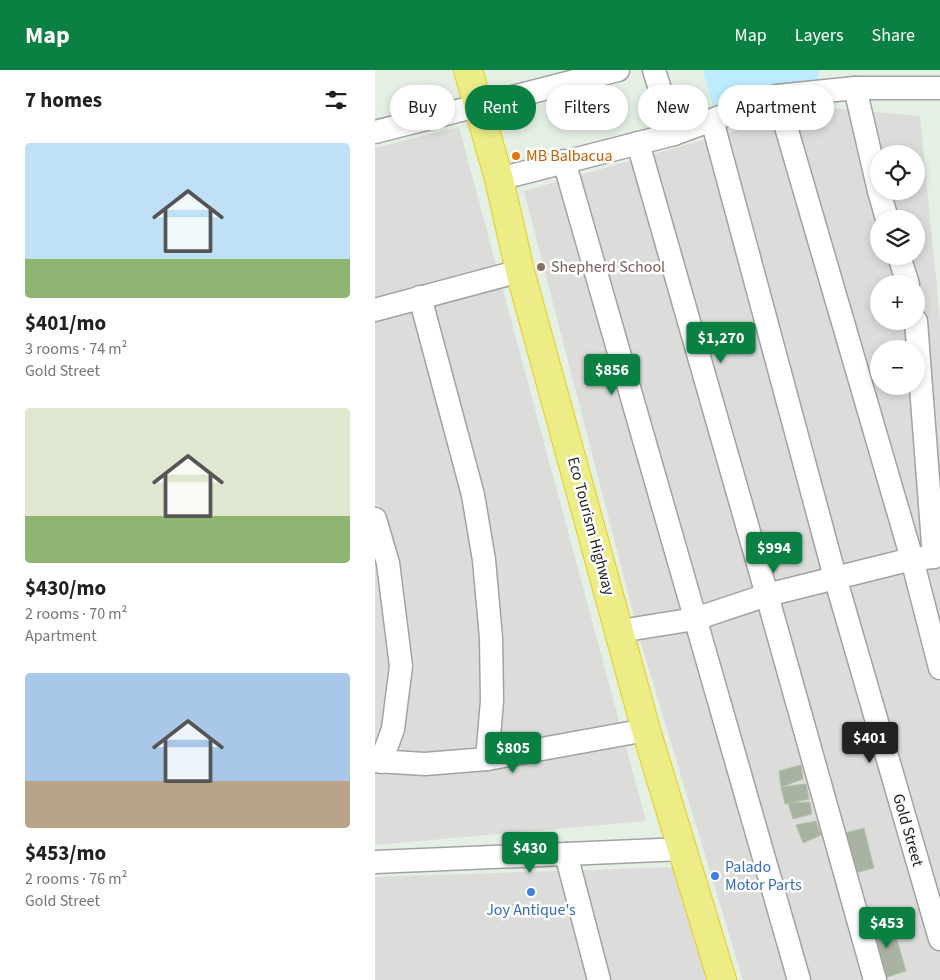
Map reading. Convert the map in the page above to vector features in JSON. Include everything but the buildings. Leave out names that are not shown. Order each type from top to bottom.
[{"type":"highway","name":"Eco Tourism Highway","points":[[468,70],[472,85]]},
{"type":"highway","name":"Eco Tourism Highway","points":[[485,130],[499,179],[520,271],[646,730],[722,980]]},
{"type":"street","points":[[536,91],[618,70]]},
{"type":"street","points":[[654,70],[674,134]]},
{"type":"street","points":[[855,88],[870,152]]},
{"type":"street","points":[[834,90],[855,88],[940,88]]},
{"type":"street","points":[[375,132],[465,109]]},
{"type":"street","points":[[499,179],[674,134],[718,117]]},
{"type":"street","name":"Gold Street","points":[[711,120],[835,577],[940,939]]},
{"type":"street","points":[[787,130],[912,559],[940,668]]},
{"type":"street","points":[[638,143],[875,980]]},
{"type":"street","points":[[565,161],[799,980]]},
{"type":"street","points":[[375,310],[520,271]]},
{"type":"street","points":[[420,297],[473,495],[484,560],[491,638],[491,700],[487,760]]},
{"type":"street","points":[[620,631],[695,619],[767,595],[835,577],[912,559],[934,557],[917,330]]},
{"type":"street","points":[[375,519],[388,563],[401,666],[393,730],[378,762],[425,764],[487,760],[646,730]]},
{"type":"street","points":[[375,862],[683,849]]},
{"type":"street","points":[[566,854],[599,980]]},
{"type":"shaded area","points":[[703,70],[819,70],[816,85],[718,85],[718,110],[714,111]]},
{"type":"shaded area","points":[[834,108],[920,116],[923,145],[870,145],[870,200],[925,200],[925,167],[940,319],[940,980],[743,980],[642,647],[524,191],[738,130],[834,130]]},
{"type":"shaded area","points":[[459,127],[646,821],[375,845],[375,148],[447,130],[455,130],[455,128]]},
{"type":"shaded area","points":[[676,867],[706,980],[375,980],[375,877]]},
{"type":"place","name":"MB Balbacua","points":[[516,156]]},
{"type":"place","name":"Shepherd School","points":[[541,267]]},
{"type":"place","name":"Palado Motor Parts","points":[[715,876]]},
{"type":"place","name":"Joy Antique's","points":[[531,892]]}]
